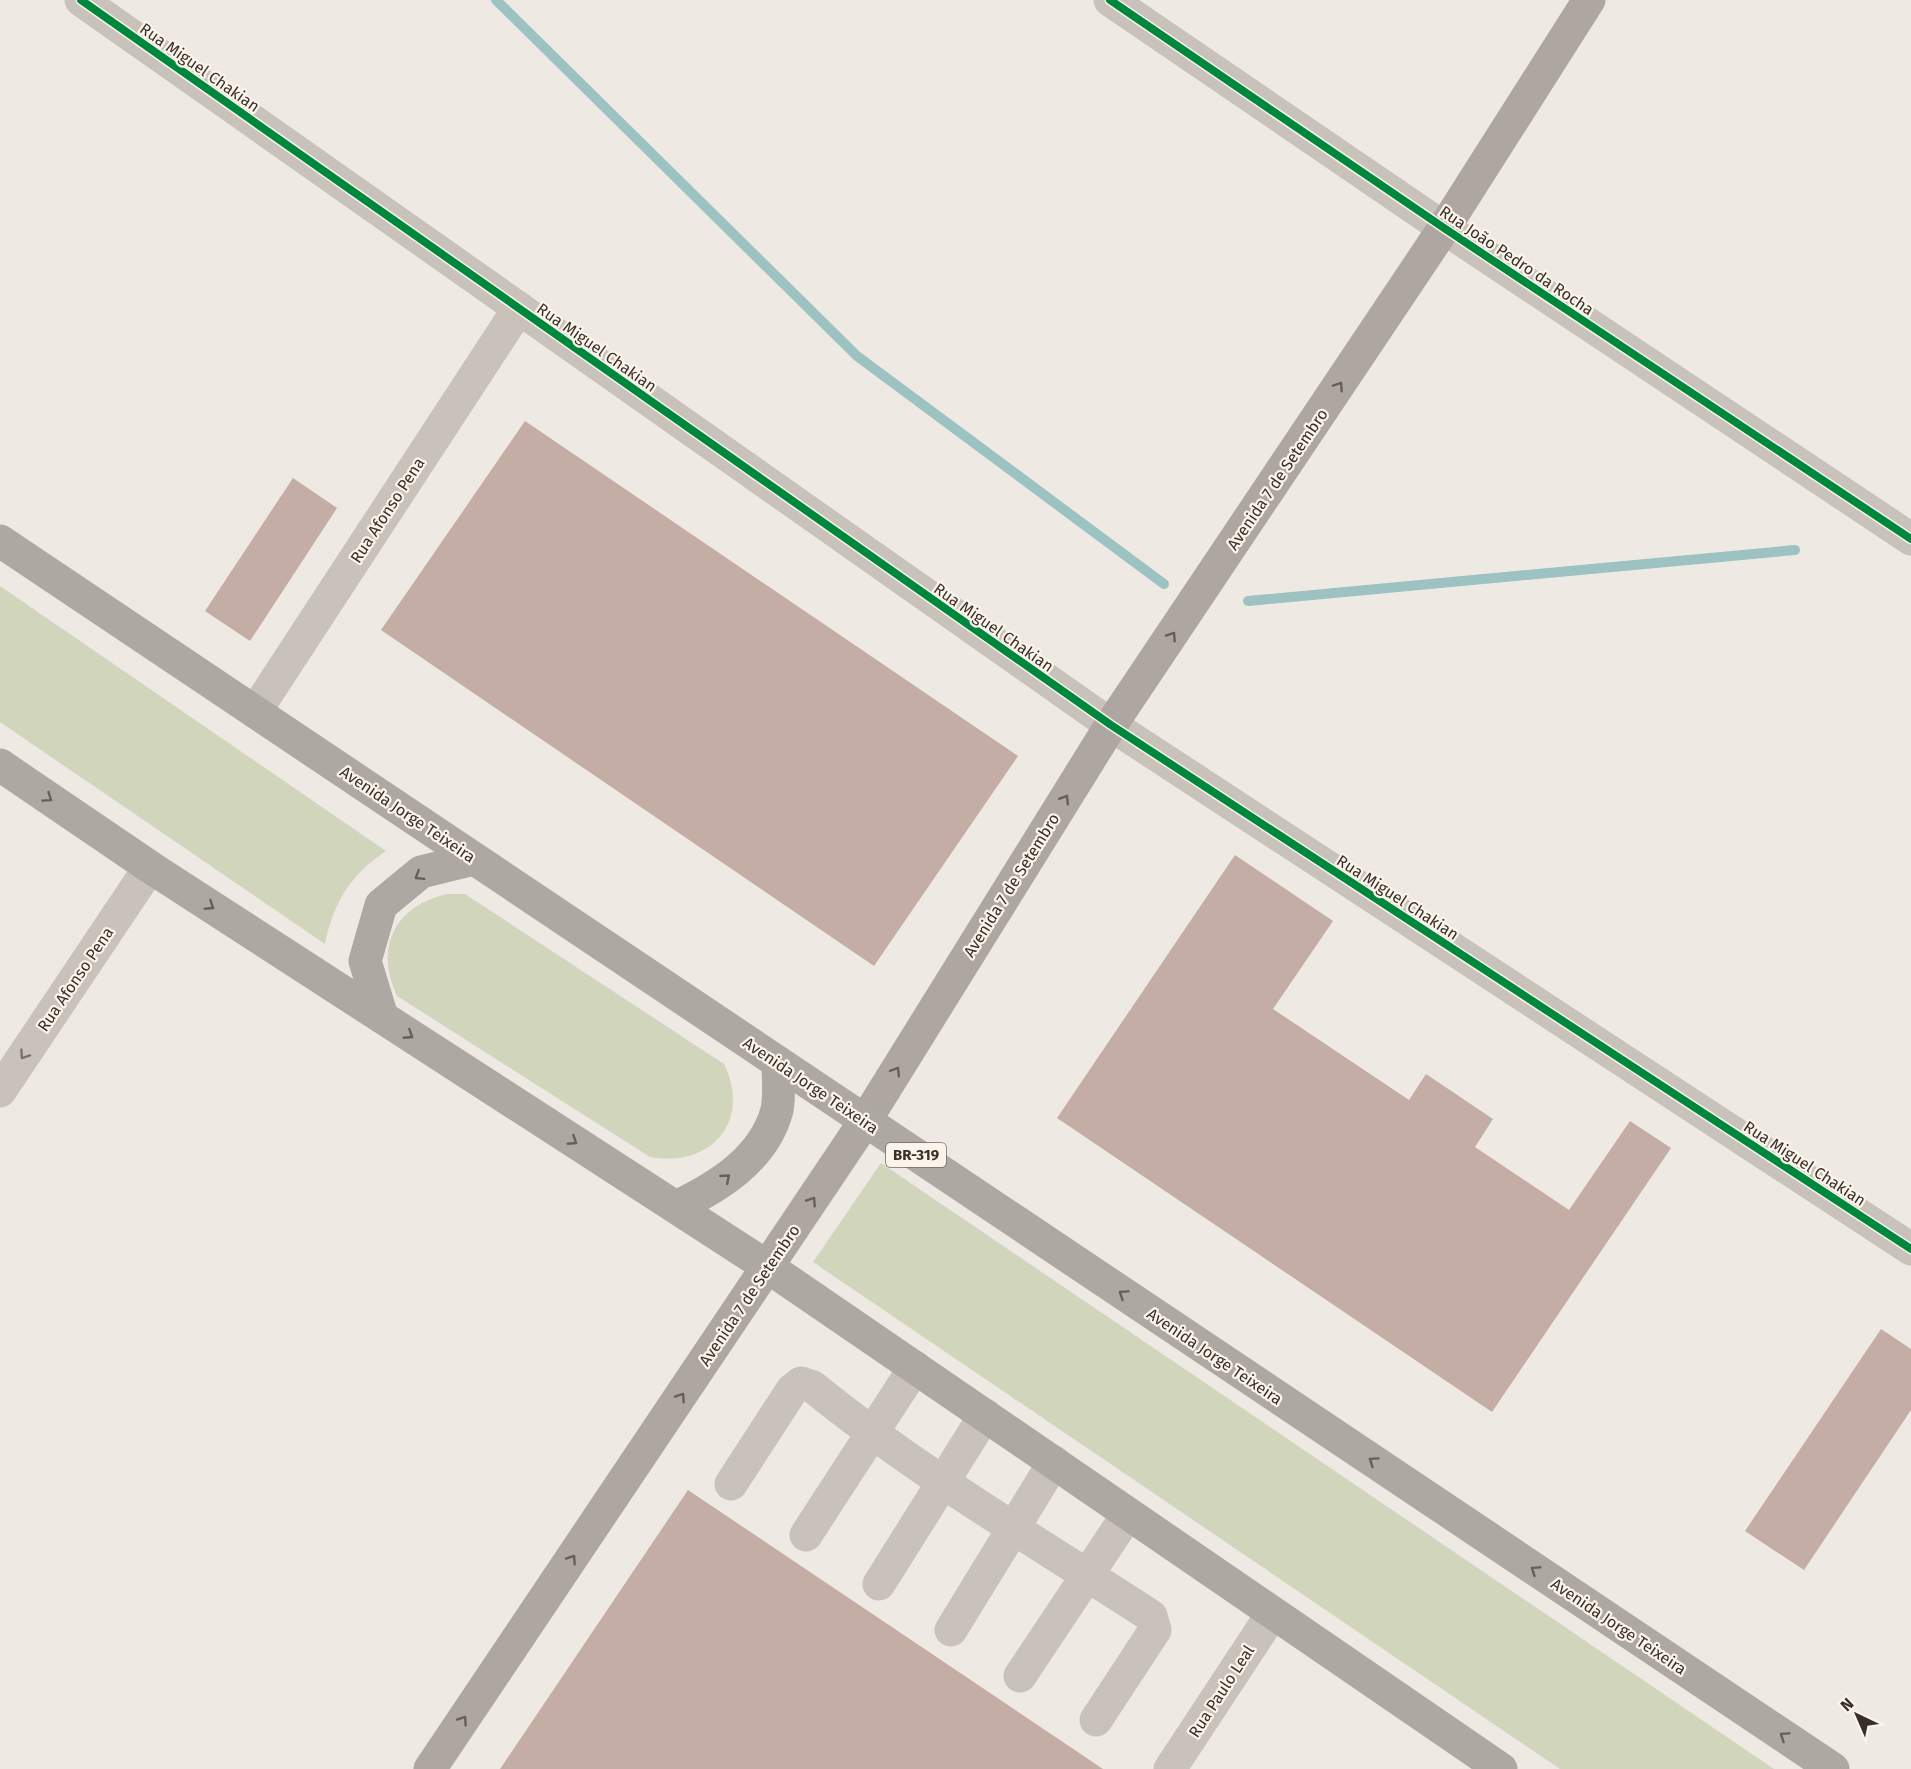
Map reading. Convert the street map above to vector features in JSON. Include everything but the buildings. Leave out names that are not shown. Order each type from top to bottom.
[{"type":"highway","name":"Avenida Jorge Teixeira","points":[[0,541],[1833,1769]]},
{"type":"highway","points":[[0,765],[150,867],[768,1267],[1054,1462],[1491,1767]]},
{"type":"highway","points":[[382,1017],[365,961],[381,905],[421,872],[474,859]]},
{"type":"highway","points":[[676,1207],[715,1188],[762,1144],[777,1110],[778,1063]]},
{"type":"main road","name":"Avenida 7 de Setembro","points":[[430,1769],[865,1121],[1111,725],[1444,228],[1589,0]]},
{"type":"street","name":"Rua Miguel Chakian","points":[[81,0],[1111,725],[1911,1249]]},
{"type":"street","name":"Rua João Pedro da Rocha","points":[[1110,0],[1444,228],[1911,539]]},
{"type":"street","name":"Rua Afonso Pena","points":[[255,712],[519,308]]},
{"type":"street","name":"Rua Afonso Pena","points":[[0,1091],[150,867]]},
{"type":"street","points":[[806,1535],[915,1367]]},
{"type":"street","points":[[731,1484],[792,1390],[801,1383],[813,1387],[872,1434],[944,1483],[1012,1529],[1151,1616],[1155,1622],[1155,1630],[1096,1720]]},
{"type":"street","points":[[879,1584],[985,1415]]},
{"type":"street","points":[[951,1630],[1054,1462]]},
{"type":"street","points":[[1020,1676],[1128,1514]]},
{"type":"street","name":"Rua Paulo Leal","points":[[1170,1769],[1272,1614]]},
{"type":"green space","points":[[0,586],[386,851],[363,869],[345,891],[333,915],[325,944],[0,722]]},
{"type":"green space","points":[[447,894],[465,894],[724,1064],[731,1085],[733,1104],[729,1121],[720,1136],[708,1147],[691,1155],[672,1158],[650,1157],[397,996],[390,978],[388,961],[389,945],[394,931],[402,919],[414,908]]},
{"type":"green space","points":[[881,1163],[1774,1769],[1560,1769],[813,1262]]},
{"type":"waterway","points":[[496,0],[857,356],[1164,584]]},
{"type":"waterway","points":[[1248,601],[1795,550]]},
{"type":"cycle path","points":[[81,0],[1111,725],[1911,1249]]},
{"type":"cycle path","points":[[1110,0],[1444,228],[1911,539]]}]
